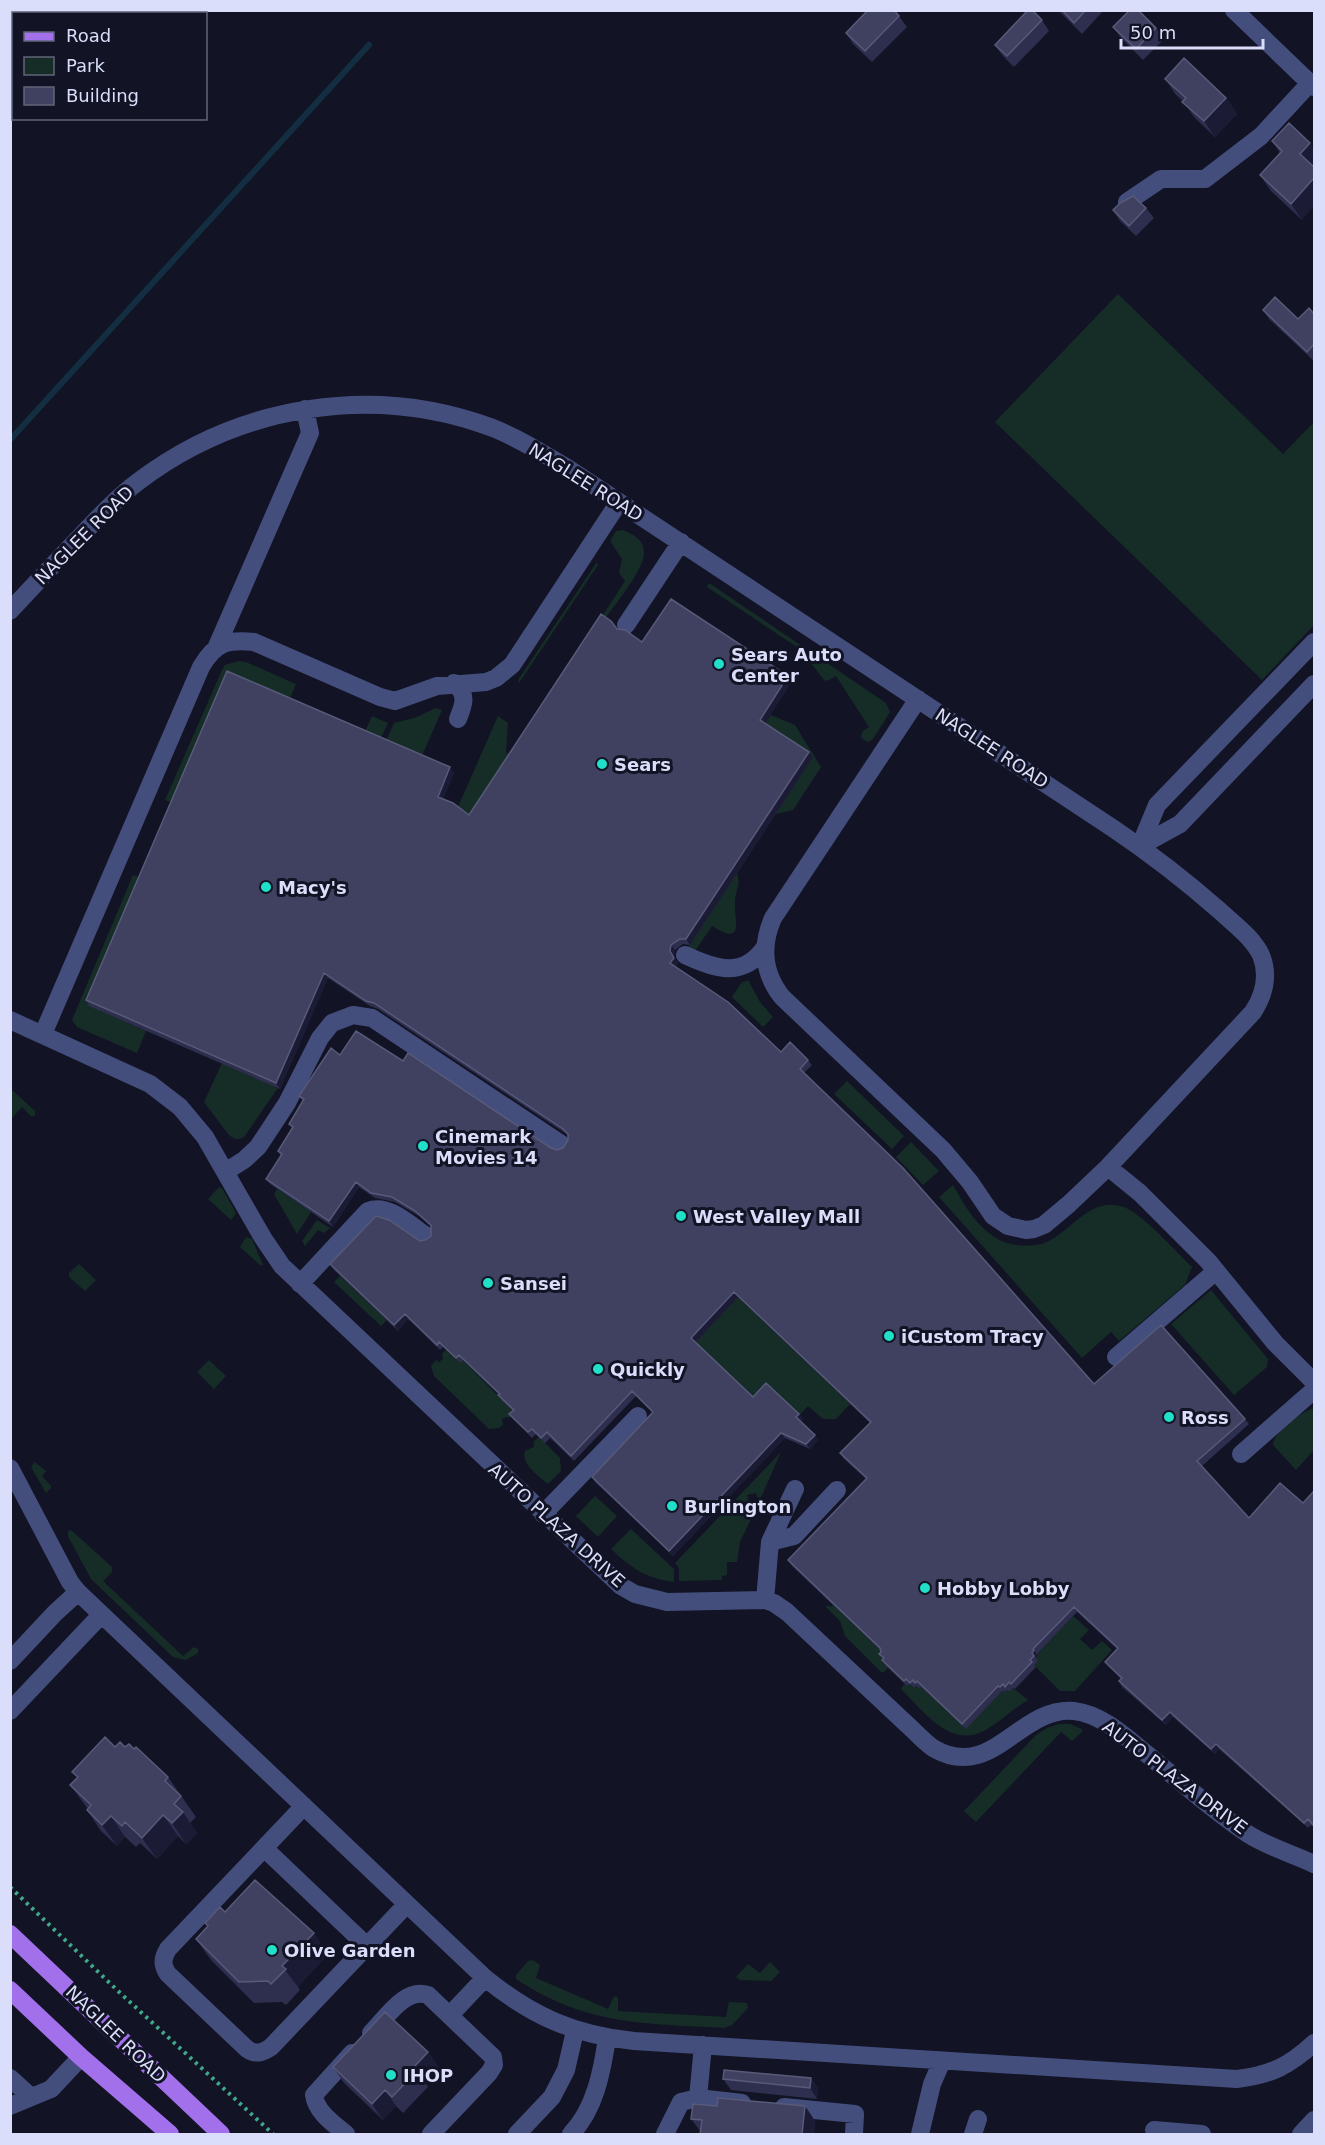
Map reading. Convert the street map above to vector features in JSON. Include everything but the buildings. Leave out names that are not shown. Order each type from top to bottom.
[{"type":"main road","name":"NAGLEE ROAD","points":[[10,1934],[221,2134]]},
{"type":"main road","name":"NAGLEE ROAD","points":[[10,1990],[81,2057],[170,2134]]},
{"type":"street","points":[[1127,202],[1161,179],[1205,179],[1261,135],[1312,85],[1236,11]]},
{"type":"street","name":"NAGLEE ROAD","points":[[10,611],[112,504],[137,482],[201,442],[234,428],[258,419],[332,405],[412,408],[467,420],[492,428],[528,445],[619,502],[1140,846],[1192,886],[1248,936],[1262,957],[1265,987],[1260,1000],[1242,1024],[1108,1167],[1044,1225],[1026,1230],[1000,1222],[988,1210],[970,1182],[943,1150],[782,997],[774,987],[769,975],[765,947]]},
{"type":"street","points":[[43,1034],[201,667],[217,646],[310,433],[305,409]]},
{"type":"street","points":[[217,646],[234,640],[254,642],[388,700],[403,700],[437,686],[496,678],[512,664],[619,502]]},
{"type":"street","points":[[626,625],[681,542]]},
{"type":"street","points":[[1140,846],[1157,805],[1314,642]]},
{"type":"street","points":[[454,683],[465,695],[464,705],[458,719]]},
{"type":"street","points":[[1140,846],[1180,824],[1314,684]]},
{"type":"street","points":[[685,955],[709,966],[727,969],[745,965],[757,958],[765,947],[773,918],[918,699]]},
{"type":"street","points":[[225,1172],[244,1160],[258,1147],[287,1103],[320,1038],[332,1023],[353,1015],[372,1018],[561,1144]]},
{"type":"street","name":"AUTO PLAZA DRIVE","points":[[10,1020],[124,1070],[167,1096],[194,1122],[205,1137],[276,1259],[610,1577],[635,1594],[667,1602],[765,1600],[774,1603],[787,1612],[913,1730],[939,1750],[962,1757],[990,1752],[1039,1718],[1058,1712],[1084,1713],[1106,1723],[1247,1833],[1314,1863]]},
{"type":"street","points":[[1108,1167],[1140,1193],[1216,1271],[1275,1343],[1314,1382]]},
{"type":"street","points":[[300,1284],[368,1211],[374,1209],[390,1211],[425,1235]]},
{"type":"street","points":[[1116,1358],[1216,1271]]},
{"type":"street","points":[[1241,1454],[1314,1390]]},
{"type":"street","points":[[543,1514],[638,1416]]},
{"type":"street","points":[[10,1468],[70,1582],[78,1592],[485,1978],[517,2002],[544,2018],[575,2031],[607,2038],[1237,2079],[1258,2076],[1281,2068],[1299,2057],[1314,2043]]},
{"type":"street","points":[[765,1600],[770,1542],[795,1489]]},
{"type":"street","points":[[770,1542],[794,1536],[837,1490]]},
{"type":"street","points":[[10,1661],[78,1592]]},
{"type":"street","points":[[10,1711],[101,1615]]},
{"type":"street","points":[[304,1806],[168,1949],[163,1957],[163,1966],[168,1974],[246,2049],[254,2053],[262,2053],[271,2047],[407,1904]]},
{"type":"street","points":[[264,1848],[367,1946]]},
{"type":"street","points":[[450,2015],[485,1978]]},
{"type":"street","points":[[346,2134],[315,2103],[314,2095],[404,1999],[421,1992],[428,1995],[488,2052],[493,2057],[494,2065],[431,2134]]},
{"type":"street","points":[[517,2134],[552,2097],[566,2070],[575,2031]]},
{"type":"street","points":[[571,2134],[589,2109],[603,2066],[607,2038]]},
{"type":"street","points":[[698,2098],[703,2045]]},
{"type":"street","points":[[10,2106],[51,2089],[81,2057]]},
{"type":"street","points":[[920,2134],[932,2084],[942,2061]]},
{"type":"street","points":[[10,2078],[31,2097]]},
{"type":"street","points":[[665,2134],[681,2102],[698,2098],[855,2114],[854,2134]]},
{"type":"street","points":[[1301,2134],[1314,2120]]},
{"type":"street","points":[[1154,2130],[1202,2134]]},
{"type":"path","points":[[10,1887],[118,1991],[273,2134]]},
{"type":"green space","points":[[1118,294],[1283,454],[1314,422],[1314,625],[1262,680],[995,422]]},
{"type":"green space","points":[[623,530],[642,544],[643,560],[621,598],[586,641],[625,581],[619,573],[622,559],[610,541],[616,531]]},
{"type":"green space","points":[[597,562],[598,565],[519,683],[518,680]]},
{"type":"green space","points":[[709,583],[886,703],[890,712],[873,739],[868,742],[861,738],[862,732],[869,727],[836,676],[827,681],[824,680],[800,649],[707,587]]},
{"type":"green space","points":[[239,661],[296,684],[289,701],[176,804],[165,800],[222,670],[225,665]]},
{"type":"green space","points":[[436,708],[442,710],[421,758],[385,743],[394,723],[414,718]]},
{"type":"green space","points":[[771,715],[795,725],[821,767],[793,810],[776,814],[764,725]]},
{"type":"green space","points":[[372,716],[388,723],[380,740],[364,734]]},
{"type":"green space","points":[[498,716],[508,723],[506,752],[515,758],[473,821],[457,809]]},
{"type":"green space","points":[[737,873],[734,932],[730,934],[712,926],[695,951],[688,947]]},
{"type":"green space","points":[[133,875],[144,879],[89,1005],[146,1031],[137,1053],[77,1027],[72,1020]]},
{"type":"green space","points":[[748,980],[760,1002],[773,1017],[763,1027],[732,997],[741,983]]},
{"type":"green space","points":[[222,1063],[278,1088],[244,1137],[240,1139],[228,1134],[204,1102]]},
{"type":"green space","points":[[847,1081],[904,1136],[892,1149],[834,1094]]},
{"type":"green space","points":[[10,1088],[35,1111],[35,1116],[31,1116],[22,1107],[11,1119]]},
{"type":"green space","points":[[911,1142],[939,1171],[923,1185],[896,1157]]},
{"type":"green space","points":[[953,1185],[969,1212],[981,1226],[993,1236],[1007,1243],[1027,1246],[1044,1243],[1091,1210],[1112,1205],[1124,1207],[1140,1217],[1192,1267],[1185,1285],[1119,1341],[1111,1332],[1082,1358],[939,1197]]},
{"type":"green space","points":[[219,1187],[222,1188],[236,1213],[231,1220],[208,1199]]},
{"type":"green space","points":[[277,1189],[311,1212],[297,1234],[274,1194]]},
{"type":"green space","points":[[317,1220],[330,1228],[324,1233],[318,1230],[305,1246],[302,1241]]},
{"type":"green space","points":[[246,1237],[252,1239],[263,1265],[260,1265],[240,1247]]},
{"type":"green space","points":[[79,1264],[96,1280],[85,1291],[69,1277],[69,1273]]},
{"type":"green space","points":[[340,1276],[387,1320],[381,1326],[334,1282]]},
{"type":"green space","points":[[1211,1290],[1268,1359],[1267,1367],[1234,1395],[1171,1324]]},
{"type":"green space","points":[[738,1297],[850,1404],[836,1419],[823,1419],[808,1406],[799,1416],[757,1403],[694,1343]]},
{"type":"green space","points":[[446,1350],[460,1363],[463,1360],[515,1413],[509,1418],[502,1419],[503,1425],[499,1428],[489,1429],[434,1376],[431,1366],[436,1360],[439,1362],[443,1359],[442,1354]]},
{"type":"green space","points":[[209,1360],[226,1376],[214,1389],[197,1372]]},
{"type":"green space","points":[[1314,1409],[1314,1450],[1296,1470],[1273,1445],[1274,1440],[1288,1424]]},
{"type":"green space","points":[[539,1437],[560,1458],[561,1471],[548,1484],[531,1469],[524,1456],[525,1451],[534,1447],[534,1441]]},
{"type":"green space","points":[[781,1452],[759,1502],[756,1493],[747,1495],[753,1515],[740,1542],[737,1562],[727,1562],[727,1575],[722,1576],[722,1580],[679,1581],[679,1568],[675,1563]]},
{"type":"green space","points":[[35,1462],[46,1471],[42,1476],[51,1488],[46,1493],[31,1467]]},
{"type":"green space","points":[[595,1496],[617,1516],[598,1537],[576,1516]]},
{"type":"green space","points":[[631,1529],[674,1569],[674,1582],[655,1578],[640,1571],[611,1549]]},
{"type":"green space","points":[[71,1530],[112,1567],[112,1572],[103,1581],[183,1656],[194,1647],[198,1649],[198,1653],[186,1660],[173,1657],[91,1579],[68,1536],[68,1531]]},
{"type":"green space","points":[[828,1605],[831,1607],[833,1605],[883,1653],[888,1668],[884,1672],[881,1672],[845,1636],[840,1621],[826,1607]]},
{"type":"green space","points":[[1073,1616],[1089,1630],[1080,1639],[1092,1650],[1102,1641],[1112,1650],[1075,1691],[1060,1691],[1034,1665],[1038,1661],[1037,1654]]},
{"type":"green space","points":[[905,1684],[907,1686],[910,1684],[914,1688],[916,1686],[1004,1692],[1007,1690],[1009,1692],[1013,1688],[1028,1700],[982,1732],[959,1735],[948,1731],[928,1716],[902,1690]]},
{"type":"green space","points":[[1059,1724],[1070,1724],[1082,1729],[1082,1732],[1072,1741],[1061,1732],[976,1822],[964,1811],[1036,1735]]},
{"type":"green space","points":[[533,1960],[540,1965],[536,1978],[608,2009],[616,1996],[618,2011],[726,2017],[729,2002],[747,2003],[748,2008],[732,2025],[724,2028],[641,2023],[592,2014],[567,2006],[516,1979],[516,1975],[528,1961]]},
{"type":"green space","points":[[770,1962],[780,1972],[771,1981],[740,1980],[736,1977],[748,1964],[760,1973]]},
{"type":"waterway","points":[[10,440],[369,45]]},
{"type":"place","name":"Sears Auto Center","points":[[719,664]]},
{"type":"place","name":"Sears","points":[[602,764]]},
{"type":"place","name":"Macy's","points":[[266,887]]},
{"type":"place","name":"Cinemark Movies 14","points":[[423,1146]]},
{"type":"place","name":"West Valley Mall","points":[[681,1216]]},
{"type":"place","name":"Sansei","points":[[488,1283]]},
{"type":"place","name":"iCustom Tracy","points":[[889,1336]]},
{"type":"place","name":"Quickly","points":[[598,1369]]},
{"type":"place","name":"Ross","points":[[1169,1417]]},
{"type":"place","name":"Burlington","points":[[672,1506]]},
{"type":"place","name":"Hobby Lobby","points":[[925,1588]]},
{"type":"place","name":"Olive Garden","points":[[272,1950]]},
{"type":"place","name":"IHOP","points":[[391,2075]]}]
